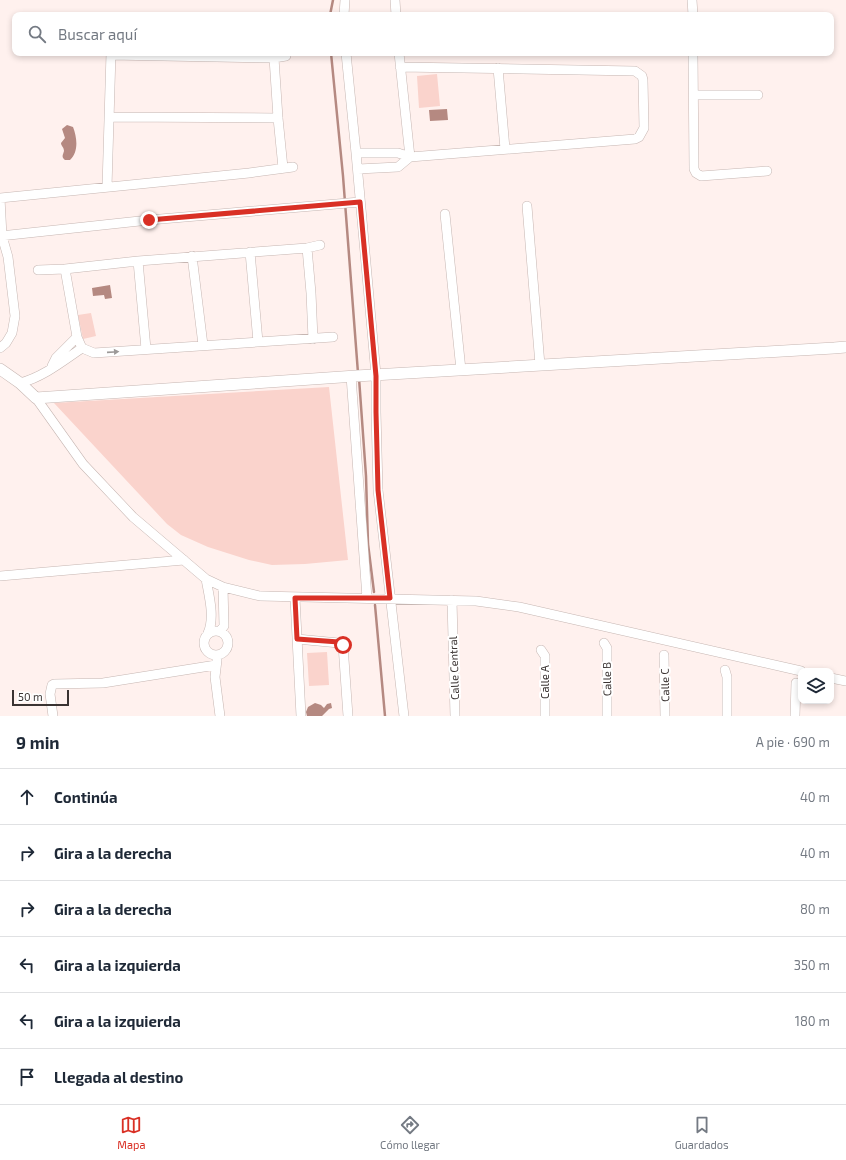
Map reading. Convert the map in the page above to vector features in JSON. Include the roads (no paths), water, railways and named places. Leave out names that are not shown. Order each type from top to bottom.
[{"type":"street","points":[[344,12],[345,0]]},
{"type":"street","points":[[395,0],[396,12]]},
{"type":"street","points":[[692,0],[693,12]]},
{"type":"street","points":[[107,187],[111,56]]},
{"type":"street","points":[[192,56],[274,58],[286,56]]},
{"type":"street","points":[[346,56],[358,169],[356,203],[367,598]]},
{"type":"street","points":[[399,56],[410,157]]},
{"type":"street","points":[[694,56],[694,169],[696,174],[701,176],[767,171]]},
{"type":"street","points":[[274,58],[283,168]]},
{"type":"street","points":[[356,153],[398,153],[410,157],[640,139],[644,128],[642,76],[635,71],[400,67]]},
{"type":"street","points":[[498,68],[505,149]]},
{"type":"street","points":[[694,95],[758,95]]},
{"type":"street","points":[[109,117],[278,118]]},
{"type":"street","points":[[358,169],[398,167],[410,157]]},
{"type":"street","points":[[0,348],[6,343],[12,333],[15,316],[8,257],[1,236],[0,198],[250,173],[293,167]]},
{"type":"street","points":[[1,236],[149,220],[356,203]]},
{"type":"street","points":[[527,206],[540,365]]},
{"type":"street","points":[[445,214],[461,370]]},
{"type":"street","points":[[38,270],[65,269],[192,256],[307,248],[320,245]]},
{"type":"street","points":[[307,248],[313,339]]},
{"type":"street","points":[[250,252],[258,342]]},
{"type":"street","points":[[192,256],[202,345]]},
{"type":"street","points":[[138,261],[146,349]]},
{"type":"street","points":[[65,269],[77,337],[82,348],[94,353],[333,337]]},
{"type":"street","points":[[49,369],[56,358],[77,337]]},
{"type":"street","points":[[36,398],[362,376],[834,348],[846,346]]},
{"type":"street","points":[[20,383],[30,380],[82,348]]},
{"type":"street","points":[[0,369],[20,383],[36,398],[83,464],[133,517],[206,579],[223,587],[260,596],[476,601],[519,607],[798,670]]},
{"type":"street","points":[[362,376],[376,412],[378,490],[404,716]]},
{"type":"street","points":[[0,576],[184,560]]},
{"type":"street","points":[[206,579],[211,609],[211,626],[204,640],[204,648],[217,660]]},
{"type":"street","points":[[220,631],[224,626],[223,587]]},
{"type":"street","points":[[295,598],[301,716]]},
{"type":"street","name":"Calle Central","points":[[452,600],[455,716]]},
{"type":"street","points":[[211,609],[223,609]]},
{"type":"street","points":[[53,716],[50,694],[52,685],[54,684],[103,683],[217,660],[225,652],[228,644],[227,636],[220,631],[212,631],[208,633]]},
{"type":"street","points":[[297,639],[339,642],[343,645],[348,716]]},
{"type":"street","name":"Calle B","points":[[604,643],[607,648],[607,716]]},
{"type":"street","name":"Calle A","points":[[541,650],[545,656],[545,716]]},
{"type":"street","name":"Calle C","points":[[664,655],[665,716]]},
{"type":"street","points":[[217,660],[215,678],[220,716]]},
{"type":"street","points":[[725,670],[727,677],[727,716]]},
{"type":"street","points":[[834,679],[846,681]]},
{"type":"street","points":[[795,716],[796,683]]},
{"type":"waterway","points":[[331,12],[333,0]]},
{"type":"waterway","points":[[331,56],[343,176],[358,373]]},
{"type":"waterway","points":[[359,378],[366,476],[368,544],[374,592]]},
{"type":"waterway","points":[[375,605],[385,716]]}]
